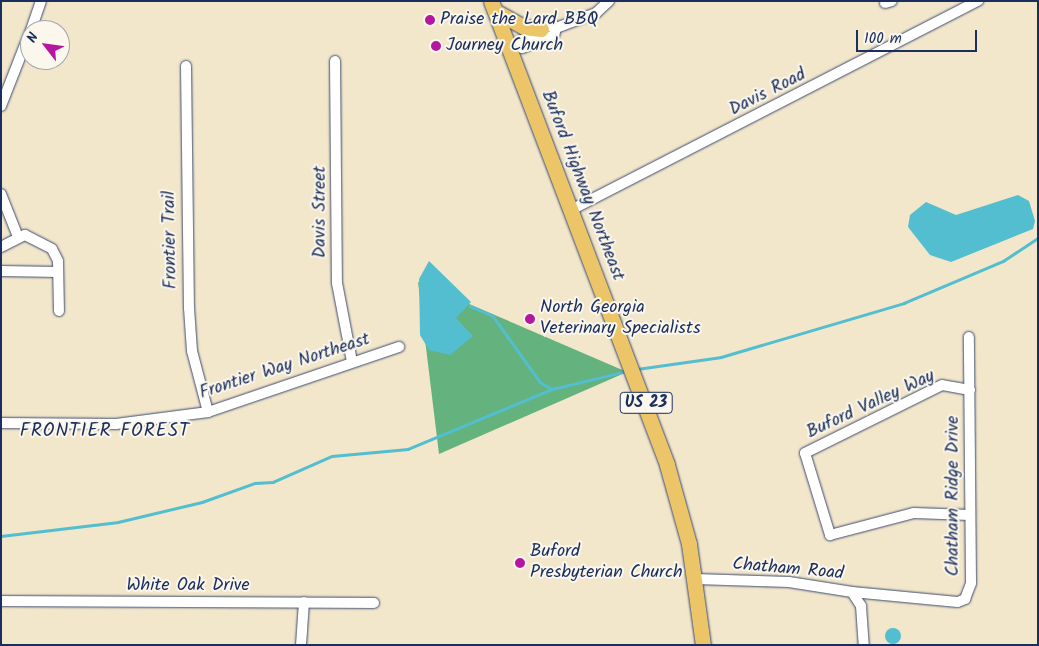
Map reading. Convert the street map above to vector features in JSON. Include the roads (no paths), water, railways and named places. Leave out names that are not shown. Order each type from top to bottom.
[{"type":"main road","name":"Buford Highway Northeast","points":[[493,6],[512,45],[571,210],[667,465],[695,579],[703,645]]},
{"type":"main road","points":[[493,6],[524,27],[541,29]]},
{"type":"street","points":[[34,20],[41,1]]},
{"type":"street","points":[[556,28],[596,13],[609,1]]},
{"type":"street","name":"Davis Road","points":[[571,210],[978,1]]},
{"type":"street","points":[[512,45],[552,24],[556,28]]},
{"type":"street","points":[[512,45],[522,48],[554,35],[556,28]]},
{"type":"street","points":[[1,106],[20,57]]},
{"type":"street","name":"Davis Street","points":[[335,61],[337,282],[352,362]]},
{"type":"street","name":"Frontier Trail","points":[[186,66],[189,308],[192,351],[208,412]]},
{"type":"street","points":[[1,194],[18,237]]},
{"type":"street","points":[[1,247],[18,237],[41,240],[52,249],[58,272],[59,310]]},
{"type":"street","points":[[1,271],[58,272]]},
{"type":"street","name":"Chatham Ridge Drive","points":[[852,592],[958,602],[966,599],[971,583],[970,337]]},
{"type":"street","name":"Frontier Way Northeast","points":[[1,423],[116,424],[208,412],[399,347]]},
{"type":"street","name":"Buford Valley Way","points":[[970,390],[942,385],[805,453],[830,535],[914,513],[970,515]]},
{"type":"street","name":"Chatham Road","points":[[695,579],[789,582],[852,592],[861,606],[864,645]]},
{"type":"street","name":"White Oak Drive","points":[[1,601],[374,604]]},
{"type":"street","points":[[301,645],[304,602]]},
{"type":"water","points":[[1018,195],[1029,201],[1035,221],[1033,229],[951,262],[930,255],[908,227],[910,215],[926,202],[956,215]]},
{"type":"water","points":[[429,261],[471,302],[456,318],[473,336],[450,355],[429,350],[420,335],[419,279]]},
{"type":"water","points":[[890,628],[896,628],[901,633],[899,642],[890,644],[885,639],[885,633]]},
{"type":"waterway","points":[[637,369],[721,357],[904,303],[1003,261],[1038,238]]},
{"type":"waterway","points":[[470,306],[493,316],[540,382],[552,389]]},
{"type":"waterway","points":[[1,536],[118,522],[202,502],[255,483],[273,482],[332,456],[408,449],[552,389],[627,371]]},
{"type":"place","name":"Praise the Lard BBQ","points":[[430,20]]},
{"type":"place","name":"Journey Church","points":[[436,46]]},
{"type":"place","name":"North Georgia Veterinary Specialists","points":[[530,319]]},
{"type":"place","name":"Buford Presbyterian Church","points":[[520,563]]},
{"type":"district","name":"FRONTIER FOREST","points":[[105,432]]}]
